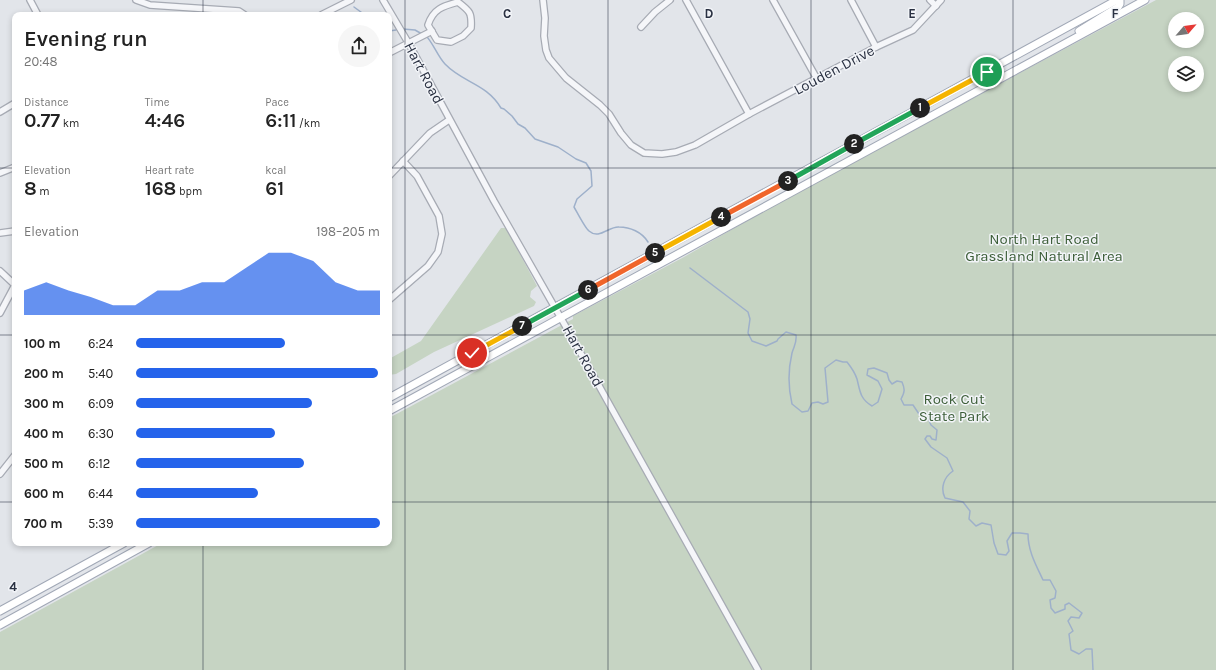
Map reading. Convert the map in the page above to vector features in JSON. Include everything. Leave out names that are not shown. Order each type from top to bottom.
[{"type":"main road","points":[[392,396],[1119,0],[1120,4],[1118,7],[1078,31],[1069,41]]},
{"type":"main road","points":[[392,409],[1145,0]]},
{"type":"main road","points":[[0,611],[119,546]]},
{"type":"main road","points":[[0,625],[144,546]]},
{"type":"street","points":[[30,0],[36,12]]},
{"type":"street","points":[[136,0],[150,5],[240,12]]},
{"type":"street","points":[[327,12],[351,0]]},
{"type":"street","name":"Hart Road","points":[[383,0],[390,12]]},
{"type":"street","name":"Louden Drive","points":[[543,0],[545,18],[544,36],[546,50],[550,58],[566,78],[610,114],[621,133],[631,145],[644,153],[662,154],[676,152],[695,145],[749,114],[876,47],[913,30],[941,0]]},
{"type":"street","points":[[641,27],[655,12],[670,0]]},
{"type":"street","points":[[686,0],[749,114]]},
{"type":"street","points":[[773,0],[817,79]]},
{"type":"street","points":[[851,0],[876,47]]},
{"type":"street","points":[[930,0],[936,6]]},
{"type":"street","points":[[458,2],[469,10],[471,28],[463,36],[451,42],[437,40],[432,32],[428,25],[431,16],[444,6],[458,2]]},
{"type":"street","name":"Hart Road","points":[[392,15],[519,246],[561,317],[758,670]]},
{"type":"street","points":[[392,52],[432,32]]},
{"type":"street","points":[[0,112],[12,105]]},
{"type":"street","points":[[392,173],[430,133],[449,120]]},
{"type":"street","points":[[392,297],[428,266],[438,252],[442,234],[439,216],[417,176],[403,161]]},
{"type":"street","points":[[0,173],[12,167]]},
{"type":"street","points":[[0,233],[12,231]]},
{"type":"street","points":[[0,271],[12,282]]},
{"type":"street","points":[[0,313],[12,291]]},
{"type":"street","points":[[0,474],[12,459]]},
{"type":"green space","name":"Rock Cut State Park","points":[[1156,0],[1216,0],[1216,670],[0,670],[0,632],[157,546],[392,546],[392,416],[573,319],[573,316],[684,257],[792,195]]},
{"type":"green space","points":[[501,228],[506,228],[537,286],[531,291],[530,297],[536,302],[534,306],[434,352],[396,374],[392,375],[392,357],[421,341]]},
{"type":"waterway","points":[[354,7],[361,12]]},
{"type":"waterway","points":[[403,29],[415,30],[422,34]]},
{"type":"waterway","points":[[392,31],[396,30]]},
{"type":"waterway","points":[[426,36],[445,64],[459,75],[488,93],[501,108],[512,116],[518,124],[525,128],[535,139],[558,147],[576,159],[586,163],[591,171],[592,186],[577,199],[574,207],[589,231],[596,234],[615,227],[623,227],[639,233],[648,242]]},
{"type":"waterway","points":[[690,268],[748,312],[750,319],[748,333],[752,341],[766,346],[777,341],[786,332],[796,335],[796,342],[792,353],[789,372],[789,385],[792,404],[802,412],[808,411],[812,403],[818,402],[823,404],[828,402],[825,368],[836,360],[847,362],[853,370],[863,398],[872,406],[878,402],[882,389],[878,381],[867,375],[868,369],[874,368],[887,373],[892,384],[897,381],[902,382],[904,390],[901,399],[904,405],[913,405],[919,414],[928,418],[931,425],[937,430],[936,440],[932,439],[930,436],[927,436],[925,439],[931,447],[947,458],[953,471],[947,476],[944,483],[943,490],[945,498],[963,502],[970,511],[969,519],[976,526],[982,523],[991,525],[994,543],[998,554],[1006,555],[1009,551],[1007,541],[1012,533],[1028,534],[1031,552],[1043,580],[1050,580],[1056,591],[1055,598],[1050,600],[1051,608],[1055,613],[1065,609],[1065,605],[1069,603],[1082,613],[1079,618],[1071,617],[1068,621],[1073,631],[1069,634],[1071,650],[1079,654],[1086,649],[1092,649],[1093,670]]},
{"type":"route","points":[[472,353],[987,72]]},
{"type":"park label","name":"North Hart Road Grassland Natural Area","points":[[1044,248]]}]
